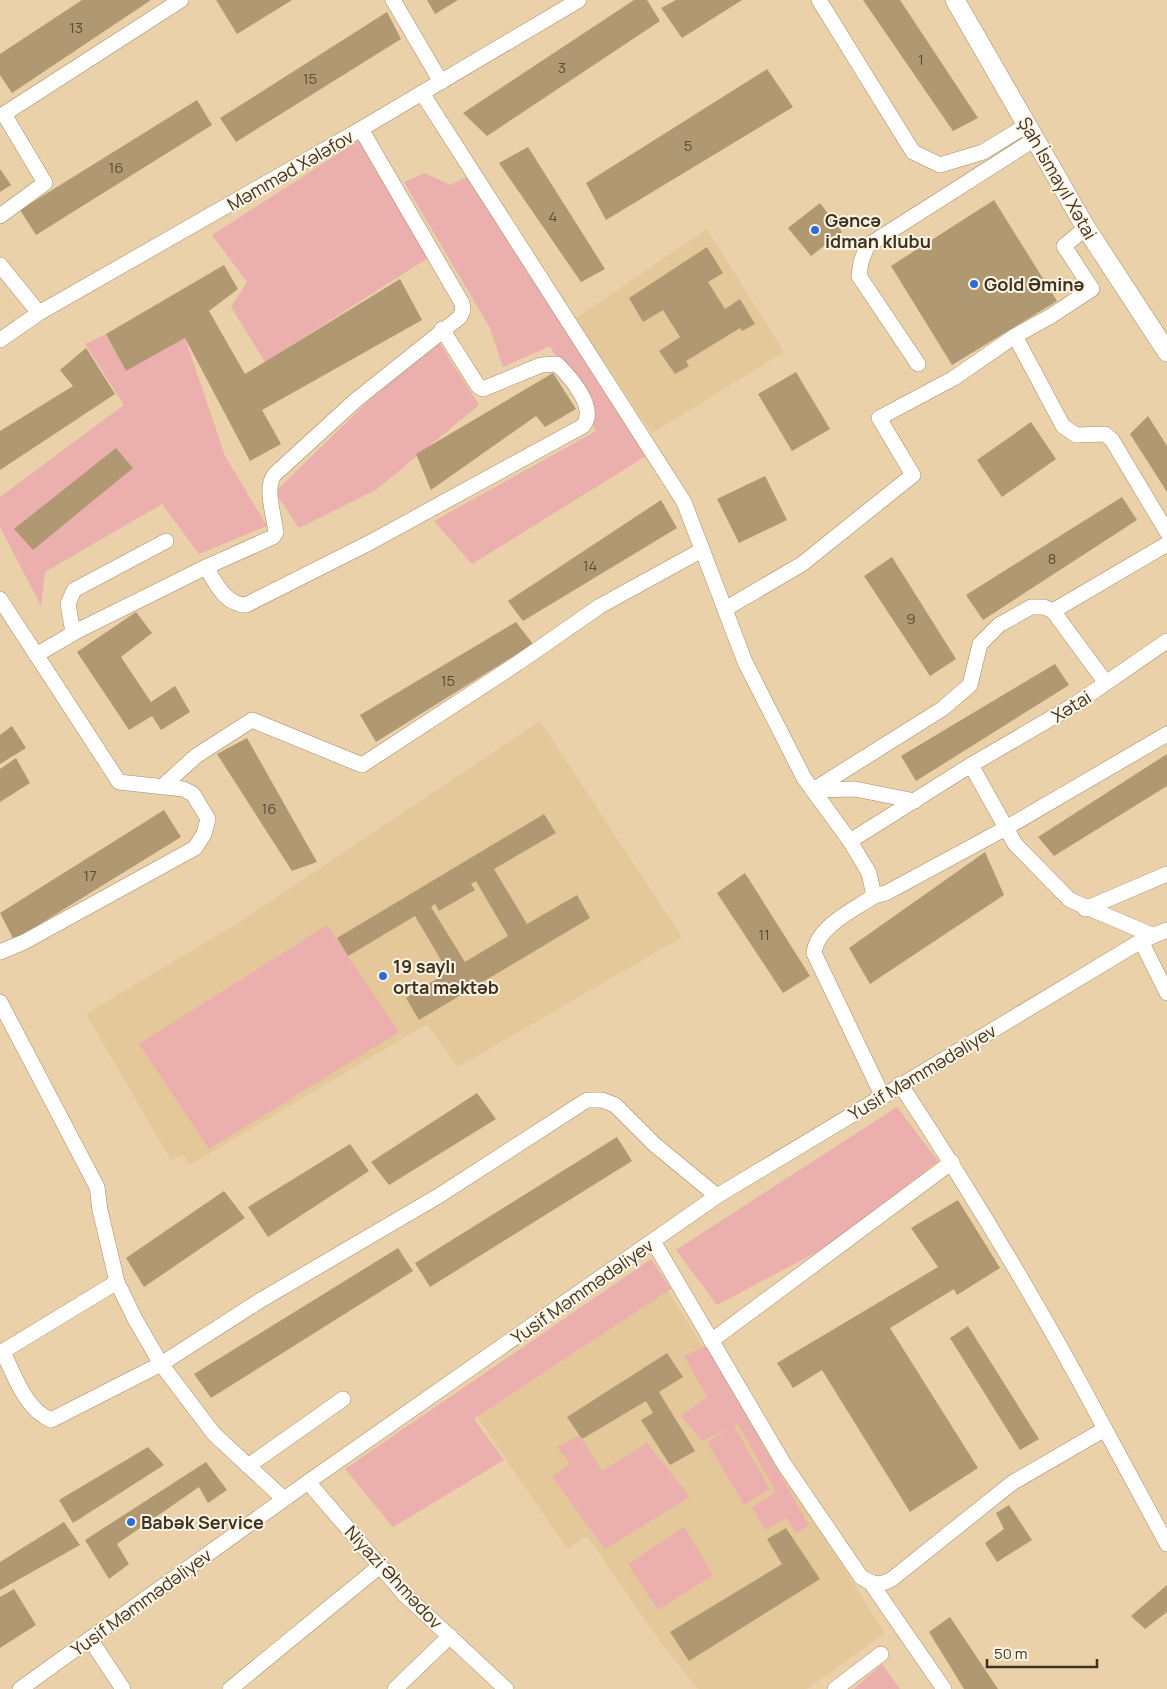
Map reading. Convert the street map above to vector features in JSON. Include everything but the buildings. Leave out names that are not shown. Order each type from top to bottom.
[{"type":"main road","name":"Şah İsmayıl Xətai","points":[[955,0],[1086,228],[1167,352]]},
{"type":"street","points":[[0,216],[45,183],[4,114],[181,0]]},
{"type":"street","points":[[393,0],[441,82]]},
{"type":"street","name":"Məmməd Xələfov","points":[[0,340],[38,313],[361,129],[579,0]]},
{"type":"street","points":[[819,0],[913,152],[940,165],[982,152],[1031,132]]},
{"type":"street","points":[[422,93],[684,502],[745,662],[804,778],[850,841],[869,873],[874,896]]},
{"type":"street","points":[[36,655],[73,633],[206,567],[273,537],[276,532],[269,489],[270,479],[356,400],[442,329],[460,317],[463,310],[462,303],[361,129]]},
{"type":"street","points":[[918,364],[859,276],[860,262],[867,246],[1031,132]]},
{"type":"street","points":[[725,609],[802,564],[913,475],[879,418],[954,378],[1015,336],[1051,316],[1092,289],[1064,246],[1086,228]]},
{"type":"street","points":[[0,265],[38,313]]},
{"type":"street","points":[[206,567],[227,598],[235,605],[246,605],[377,538],[583,426],[588,419],[588,411],[572,379],[557,364],[540,365],[483,388],[478,386],[442,329]]},
{"type":"street","points":[[1015,336],[1063,426],[1076,435],[1105,434],[1112,440],[1167,532]]},
{"type":"street","points":[[73,633],[68,604],[74,590],[166,541]]},
{"type":"street","points":[[1053,611],[1167,544]]},
{"type":"street","points":[[164,785],[196,756],[252,720],[362,765],[518,663],[600,606],[702,550]]},
{"type":"street","points":[[0,599],[119,782],[183,788],[193,794],[208,819],[204,834],[195,848],[24,942],[0,952]]},
{"type":"street","points":[[813,790],[942,709],[962,693],[970,685],[980,644],[999,625],[1031,607],[1044,607],[1053,611],[1070,630],[1106,683]]},
{"type":"street","name":"Xətai","points":[[850,841],[971,765],[1074,705],[1167,641]]},
{"type":"street","points":[[882,1095],[814,953],[815,942],[823,932],[874,896],[886,893],[1006,828],[1167,734]]},
{"type":"street","points":[[971,765],[1015,844],[1046,877],[1070,900],[1146,938],[1167,993]]},
{"type":"street","points":[[813,790],[855,789],[915,800]]},
{"type":"street","points":[[1085,909],[1167,874]]},
{"type":"street","name":"Yusif Məmmədəliyev","points":[[20,1689],[308,1482],[717,1196],[900,1084],[1146,938],[1167,930]]},
{"type":"street","points":[[0,1002],[97,1187],[117,1282],[135,1319],[161,1364],[214,1434],[284,1499]]},
{"type":"street","points":[[900,1084],[952,1162],[1015,1265],[1167,1544]]},
{"type":"street","points":[[117,1282],[1,1352],[30,1405],[38,1415],[51,1420],[161,1364],[261,1300],[440,1195],[586,1100],[602,1100],[615,1105],[654,1144],[717,1196]]},
{"type":"street","points":[[711,1341],[952,1162]]},
{"type":"street","points":[[653,1241],[784,1464],[861,1577],[871,1583],[881,1585],[892,1579],[1012,1483],[1105,1429]]},
{"type":"street","points":[[248,1466],[343,1399]]},
{"type":"street","name":"Niyazi Əhmədov","points":[[308,1482],[405,1594],[506,1689]]},
{"type":"street","points":[[230,1689],[380,1566]]},
{"type":"street","points":[[871,1583],[944,1689]]},
{"type":"street","points":[[395,1689],[450,1636]]},
{"type":"street","points":[[90,1639],[123,1689]]},
{"type":"street","points":[[835,1689],[881,1654]]},
{"type":"shaded area","points":[[361,139],[431,256],[265,362],[231,307],[247,282],[212,235]]},
{"type":"shaded area","points":[[425,173],[450,185],[470,176],[646,456],[472,564],[434,521],[596,431],[550,346],[503,367],[490,328],[404,182]]},
{"type":"shaded area","points":[[707,229],[784,352],[652,433],[575,319]]},
{"type":"shaded area","points":[[106,334],[126,371],[185,338],[225,456],[267,526],[199,554],[162,504],[45,572],[41,606],[0,527],[0,497],[124,405],[85,344]]},
{"type":"shaded area","points":[[435,336],[479,405],[377,489],[299,528],[275,492]]},
{"type":"shaded area","name":"19 saylı orta məktəb","points":[[540,721],[682,937],[458,1067],[427,1024],[190,1165],[183,1155],[171,1160],[86,1014],[240,922]]},
{"type":"shaded area","points":[[327,925],[399,1032],[209,1149],[139,1044]]},
{"type":"shaded area","points":[[897,1107],[938,1161],[828,1246],[717,1305],[676,1250]]},
{"type":"shaded area","points":[[651,1259],[671,1289],[474,1419],[504,1460],[393,1527],[345,1469]]},
{"type":"shaded area","points":[[668,1291],[885,1633],[807,1689],[698,1689],[659,1640],[587,1536],[567,1549],[477,1417]]},
{"type":"shaded area","points":[[706,1346],[809,1525],[796,1533],[786,1518],[765,1530],[752,1507],[776,1492],[738,1424],[734,1426],[770,1489],[744,1505],[707,1442],[733,1426],[702,1441],[681,1416],[707,1397],[684,1356]]},
{"type":"shaded area","points":[[579,1435],[602,1471],[647,1443],[690,1497],[605,1549],[552,1477],[570,1464],[557,1447]]},
{"type":"shaded area","points":[[684,1527],[713,1575],[658,1610],[628,1564]]},
{"type":"shaded area","points":[[882,1664],[900,1689],[854,1689]]},
{"type":"place","name":"Gəncə idman klubu","points":[[815,230]]},
{"type":"place","name":"Gold Əminə","points":[[974,284]]},
{"type":"place","name":"19 saylı orta məktəb","points":[[383,976]]},
{"type":"place","name":"Babək Service","points":[[131,1522]]}]
